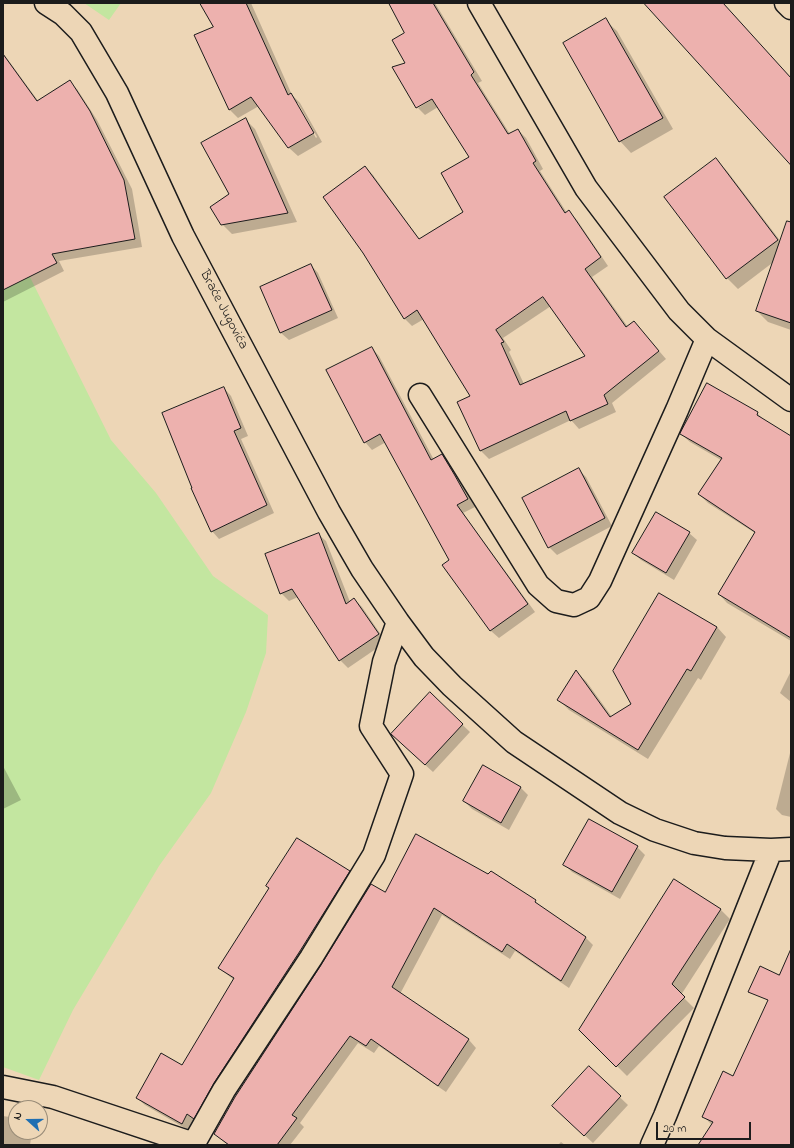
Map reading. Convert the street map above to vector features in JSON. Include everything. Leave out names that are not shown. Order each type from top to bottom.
[{"type":"street","name":"Braće Jugovića","points":[[46,3],[63,14],[81,32],[117,93],[183,236],[325,505],[362,569],[424,657],[452,686],[514,742],[620,813],[655,830],[694,844],[725,848],[781,849]]},
{"type":"street","points":[[479,3],[586,188],[679,311],[708,339],[791,400]]},
{"type":"street","points":[[786,3],[791,8]]},
{"type":"street","points":[[420,395],[538,585],[556,601],[574,605],[589,598],[600,581],[708,339]]},
{"type":"street","points":[[3,1087],[53,1097],[194,1144],[224,1090],[311,958],[374,855],[402,774],[371,726],[384,662],[398,622]]},
{"type":"street","points":[[652,1145],[781,849]]},
{"type":"green space","points":[[84,3],[121,3],[109,20]]},
{"type":"green space","points":[[19,255],[111,440],[156,493],[213,576],[268,615],[266,653],[246,712],[211,793],[159,866],[73,1010],[39,1080],[3,1067],[3,267]]},
{"type":"building","points":[[200,3],[246,3],[288,95],[291,93],[314,133],[288,148],[251,97],[229,110],[194,35],[213,27]]},
{"type":"building","points":[[389,3],[433,3],[474,72],[471,75],[508,134],[518,129],[536,161],[533,163],[565,213],[569,210],[601,257],[585,269],[626,327],[634,321],[659,351],[604,395],[608,404],[570,421],[566,411],[480,451],[457,402],[470,396],[417,310],[404,319],[363,253],[323,197],[365,166],[419,239],[463,212],[441,173],[469,157],[432,99],[416,108],[392,67],[405,63],[392,40],[404,33]],"holes":[[[543,297],[585,356],[520,385],[501,343],[504,342],[496,330]]]},
{"type":"building","points":[[644,3],[723,3],[791,78],[791,165]]},
{"type":"building","points":[[606,18],[663,118],[619,142],[563,43]]},
{"type":"building","points":[[3,54],[37,101],[70,80],[90,111],[124,180],[135,239],[52,254],[57,263],[3,290]]},
{"type":"building","points":[[246,118],[288,213],[221,225],[210,207],[229,194],[201,143]]},
{"type":"building","points":[[716,158],[778,240],[726,279],[664,197]]},
{"type":"building","points":[[787,221],[791,222],[791,323],[756,311]]},
{"type":"building","points":[[311,264],[332,310],[280,333],[260,287]]},
{"type":"building","points":[[372,347],[431,460],[442,454],[468,499],[457,505],[528,604],[490,631],[442,565],[449,560],[380,434],[364,443],[326,370]]},
{"type":"building","points":[[707,383],[758,412],[757,415],[791,436],[791,638],[718,594],[755,532],[698,494],[722,458],[680,434]]},
{"type":"building","points":[[224,387],[241,428],[234,431],[267,505],[211,532],[191,488],[162,413]]},
{"type":"building","points":[[579,468],[605,518],[548,548],[522,498]]},
{"type":"building","points":[[656,512],[690,532],[666,573],[632,553]]},
{"type":"building","points":[[319,533],[346,604],[354,598],[379,634],[339,661],[292,589],[280,594],[265,554]]},
{"type":"building","points":[[659,593],[717,627],[691,671],[687,669],[638,750],[557,700],[576,670],[610,717],[631,704],[613,671]]},
{"type":"building","points":[[430,692],[463,724],[425,765],[391,734]]},
{"type":"building","points":[[483,765],[521,787],[501,823],[463,801]]},
{"type":"building","points":[[589,819],[638,846],[612,892],[563,865]]},
{"type":"building","points":[[416,834],[488,874],[491,871],[536,900],[535,902],[586,937],[561,981],[507,944],[502,952],[434,908],[392,987],[469,1039],[438,1086],[371,1039],[366,1046],[350,1036],[292,1115],[297,1118],[277,1145],[229,1145],[214,1134],[235,1097],[321,965],[371,884],[385,892]]},
{"type":"building","points":[[297,838],[350,871],[214,1083],[194,1119],[187,1114],[182,1124],[136,1098],[161,1053],[182,1065],[234,978],[218,968],[269,888],[266,886]]},
{"type":"building","points":[[674,879],[721,909],[672,984],[685,997],[616,1067],[579,1030]]},
{"type":"building","points":[[791,949],[791,1145],[698,1145],[713,1122],[702,1117],[723,1071],[733,1076],[768,1000],[748,992],[760,966],[779,975]]},
{"type":"building","points":[[589,1066],[621,1096],[584,1136],[552,1106]]}]
